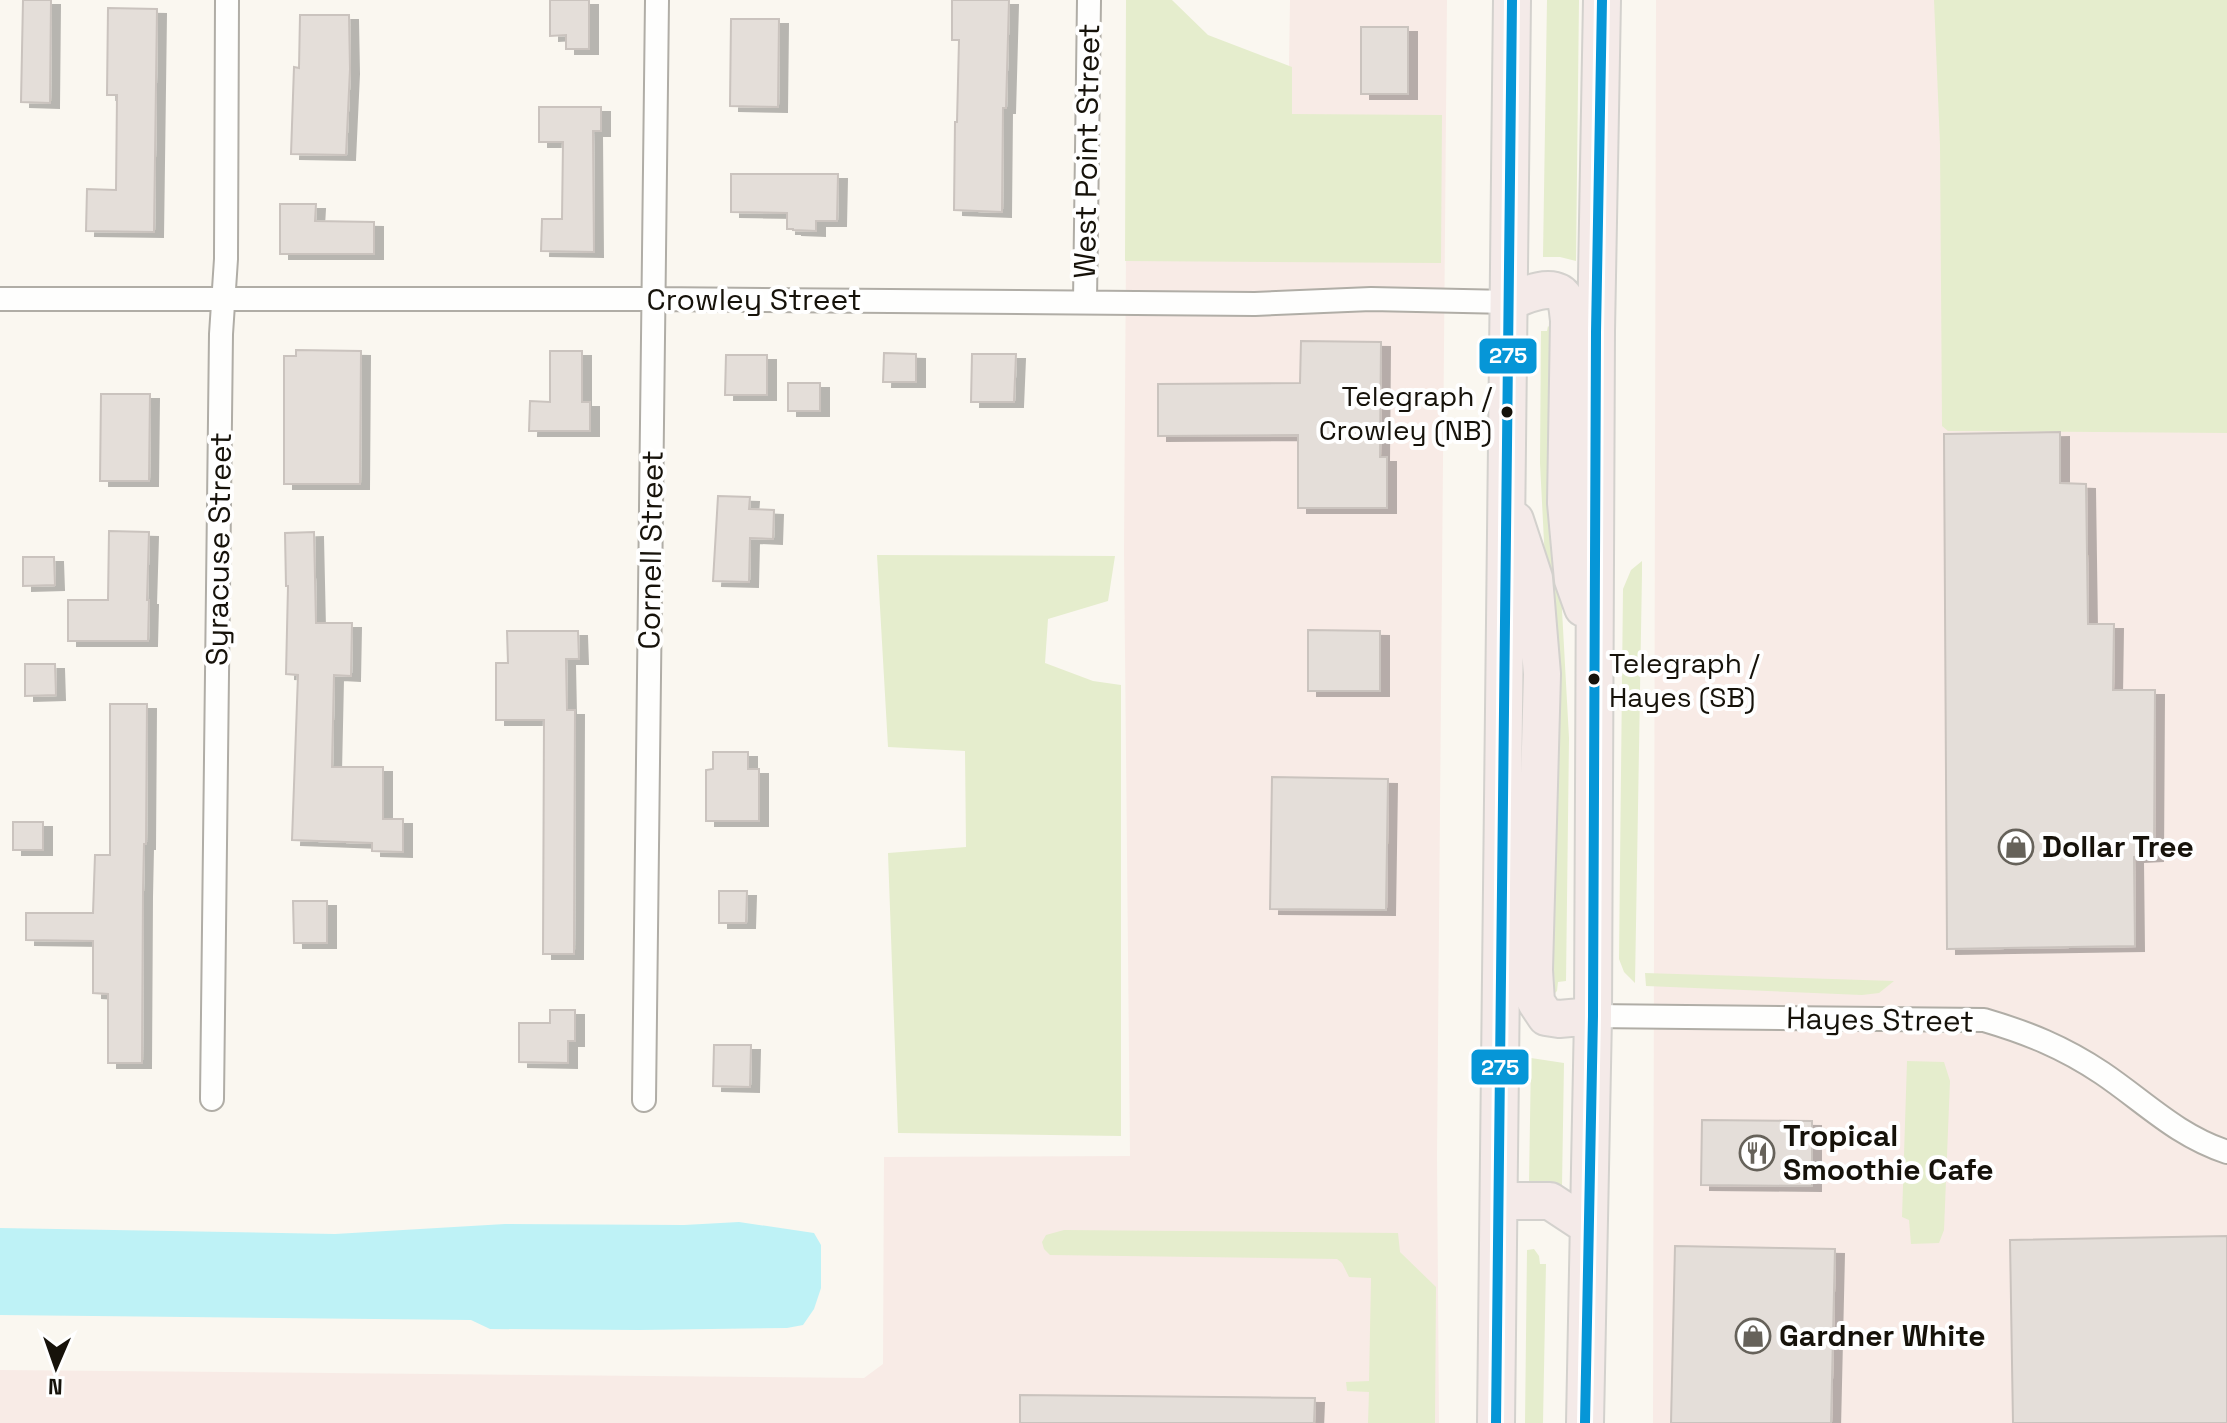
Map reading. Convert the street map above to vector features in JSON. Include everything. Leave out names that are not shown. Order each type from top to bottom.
[{"type":"main road","points":[[1496,1423],[1512,0]]},
{"type":"main road","points":[[1585,1423],[1593,1016],[1596,332],[1602,0]]},
{"type":"main road","points":[[1509,302],[1531,292],[1552,291],[1560,293],[1566,300],[1569,320],[1566,503],[1573,580],[1596,644]]},
{"type":"main road","points":[[1506,489],[1534,578],[1542,674],[1534,970],[1536,1002],[1546,1017],[1593,1016]]},
{"type":"main road","points":[[1499,1201],[1550,1201],[1588,1226]]},
{"type":"street","name":"Syracuse Street","points":[[212,1099],[227,0]]},
{"type":"street","name":"Cornell Street","points":[[644,1100],[657,0]]},
{"type":"street","name":"West Point Street","points":[[1085,301],[1089,0]]},
{"type":"street","name":"Crowley Street","points":[[0,299],[653,299],[1255,304],[1371,299],[1509,302]]},
{"type":"street","name":"Hayes Street","points":[[1593,1016],[1984,1020],[2031,1034],[2068,1052],[2103,1073],[2179,1130],[2227,1152]]},
{"type":"shaded area","points":[[1290,0],[1447,0],[1437,1156],[1439,1423],[0,1423],[0,1370],[864,1378],[883,1364],[884,1157],[1130,1156],[1124,552],[1126,250],[1286,251]]},
{"type":"shaded area","points":[[1656,0],[2227,0],[2227,1423],[1653,1423]]},
{"type":"green space","points":[[1126,0],[1172,0],[1208,35],[1292,67],[1292,114],[1442,115],[1441,263],[1125,261]]},
{"type":"green space","points":[[1547,0],[1579,0],[1576,261],[1543,257]]},
{"type":"green space","points":[[1934,0],[2227,0],[2227,433],[1948,431],[1942,426],[1940,145]]},
{"type":"green space","points":[[1548,326],[1553,331],[1556,500],[1569,738],[1566,981],[1558,982],[1555,993],[1554,973],[1547,972],[1551,680],[1540,463],[1541,331],[1547,331]]},
{"type":"green space","points":[[877,555],[1115,556],[1108,601],[1048,619],[1045,663],[1093,681],[1121,685],[1121,1136],[898,1133],[888,853],[966,847],[965,751],[888,747]]},
{"type":"green space","points":[[1642,561],[1635,983],[1624,972],[1619,959],[1623,589],[1631,570]]},
{"type":"green space","points":[[1645,973],[1894,981],[1879,993],[1862,995],[1646,986]]},
{"type":"green space","points":[[1531,1058],[1564,1063],[1562,1186],[1529,1183]]},
{"type":"green space","points":[[1907,1061],[1944,1062],[1950,1081],[1944,1230],[1939,1243],[1911,1244],[1909,1220],[1902,1217]]},
{"type":"green space","points":[[1064,1230],[1398,1233],[1400,1252],[1436,1287],[1435,1423],[1368,1423],[1369,1392],[1347,1391],[1346,1382],[1369,1381],[1371,1278],[1349,1277],[1337,1259],[1050,1255],[1042,1242],[1046,1235]]},
{"type":"green space","points":[[1534,1249],[1540,1264],[1546,1264],[1543,1423],[1525,1423],[1527,1250]]},
{"type":"water","points":[[739,1222],[814,1233],[821,1245],[821,1288],[814,1309],[803,1325],[787,1328],[639,1330],[490,1329],[471,1320],[0,1315],[0,1228],[335,1234],[505,1224],[684,1225]]},
{"type":"building","points":[[23,0],[51,0],[50,103],[21,102]]},
{"type":"building","points":[[550,0],[589,0],[589,49],[566,49],[566,35],[550,36]]},
{"type":"building","points":[[952,0],[1009,0],[1006,108],[1003,108],[1002,212],[954,210],[959,40],[952,40]]},
{"type":"building","points":[[108,8],[157,9],[154,232],[86,231],[87,189],[116,190],[117,95],[107,95]]},
{"type":"building","points":[[300,15],[349,15],[346,155],[291,154],[294,67],[299,68]]},
{"type":"building","points":[[731,19],[779,19],[778,107],[730,106]]},
{"type":"building","points":[[1361,27],[1408,27],[1408,94],[1361,94]]},
{"type":"building","points":[[539,107],[601,107],[601,131],[593,131],[594,252],[541,251],[542,219],[562,219],[563,142],[539,142]]},
{"type":"building","points":[[731,174],[838,174],[837,221],[816,221],[816,231],[793,230],[787,229],[787,213],[731,212]]},
{"type":"building","points":[[280,204],[316,204],[315,221],[374,222],[374,254],[280,254]]},
{"type":"building","points":[[1301,341],[1381,342],[1380,457],[1387,457],[1387,508],[1298,508],[1298,435],[1158,436],[1158,384],[1300,383]]},
{"type":"building","points":[[296,350],[361,351],[360,484],[284,484],[284,356],[296,356]]},
{"type":"building","points":[[550,351],[582,351],[582,402],[590,402],[590,431],[529,431],[530,401],[550,402]]},
{"type":"building","points":[[884,353],[916,354],[916,382],[883,382]]},
{"type":"building","points":[[972,354],[1016,354],[1014,402],[971,402]]},
{"type":"building","points":[[726,355],[767,355],[767,395],[725,395]]},
{"type":"building","points":[[788,383],[820,383],[820,411],[788,411]]},
{"type":"building","points":[[101,394],[150,394],[149,481],[100,481]]},
{"type":"building","points":[[2060,432],[2060,483],[2086,484],[2088,624],[2114,624],[2113,690],[2155,690],[2154,856],[2134,857],[2135,946],[1947,949],[1944,434]]},
{"type":"building","points":[[718,496],[750,497],[749,509],[774,510],[773,539],[750,538],[749,582],[713,581]]},
{"type":"building","points":[[109,531],[149,532],[148,641],[68,641],[68,600],[108,600]]},
{"type":"building","points":[[314,532],[316,623],[352,623],[351,676],[334,675],[332,767],[383,767],[383,819],[403,819],[403,852],[372,851],[372,843],[292,840],[298,675],[286,674],[288,586],[285,533]]},
{"type":"building","points":[[23,557],[54,557],[55,585],[23,586]]},
{"type":"building","points":[[1308,630],[1380,631],[1380,691],[1308,691]]},
{"type":"building","points":[[507,631],[578,631],[579,659],[566,659],[567,710],[575,710],[574,954],[543,954],[544,720],[496,720],[496,663],[508,663]]},
{"type":"building","points":[[25,664],[55,664],[56,695],[25,696]]},
{"type":"building","points":[[110,704],[147,704],[142,1063],[108,1063],[108,994],[93,993],[93,941],[26,940],[26,913],[93,913],[95,855],[110,855]]},
{"type":"building","points":[[713,752],[748,752],[748,769],[759,769],[759,821],[706,821],[706,770],[713,769]]},
{"type":"building","points":[[1272,777],[1388,779],[1386,910],[1270,909]]},
{"type":"building","points":[[13,822],[43,822],[43,850],[13,850]]},
{"type":"building","points":[[719,891],[747,891],[746,923],[719,923]]},
{"type":"building","points":[[293,901],[327,901],[327,943],[294,943]]},
{"type":"building","points":[[550,1010],[575,1010],[575,1041],[568,1041],[568,1063],[519,1062],[519,1023],[550,1023]]},
{"type":"building","points":[[714,1045],[751,1045],[750,1087],[713,1086]]},
{"type":"building","name":"Tropical Smoothie Cafe","points":[[1702,1120],[1812,1121],[1812,1186],[1701,1185]]},
{"type":"building","points":[[2227,1236],[2227,1423],[2013,1423],[2010,1240]]},
{"type":"building","name":"Gardner White","points":[[1675,1246],[1835,1249],[1831,1423],[1671,1423]]},
{"type":"building","points":[[1020,1395],[1315,1398],[1314,1423],[1020,1423]]},
{"type":"transit line","name":"275","points":[[1496,1423],[1512,0]]},
{"type":"transit line","name":"275","points":[[1585,1423],[1593,1016],[1596,332],[1602,0]]},
{"type":"place","name":"Telegraph / Crowley (NB)","points":[[1507,412]]},
{"type":"place","name":"Telegraph / Hayes (SB)","points":[[1594,679]]},
{"type":"place","name":"Dollar Tree","points":[[2016,847]]},
{"type":"place","name":"Tropical Smoothie Cafe","points":[[1757,1153]]},
{"type":"place","name":"Gardner White","points":[[1753,1336]]}]
